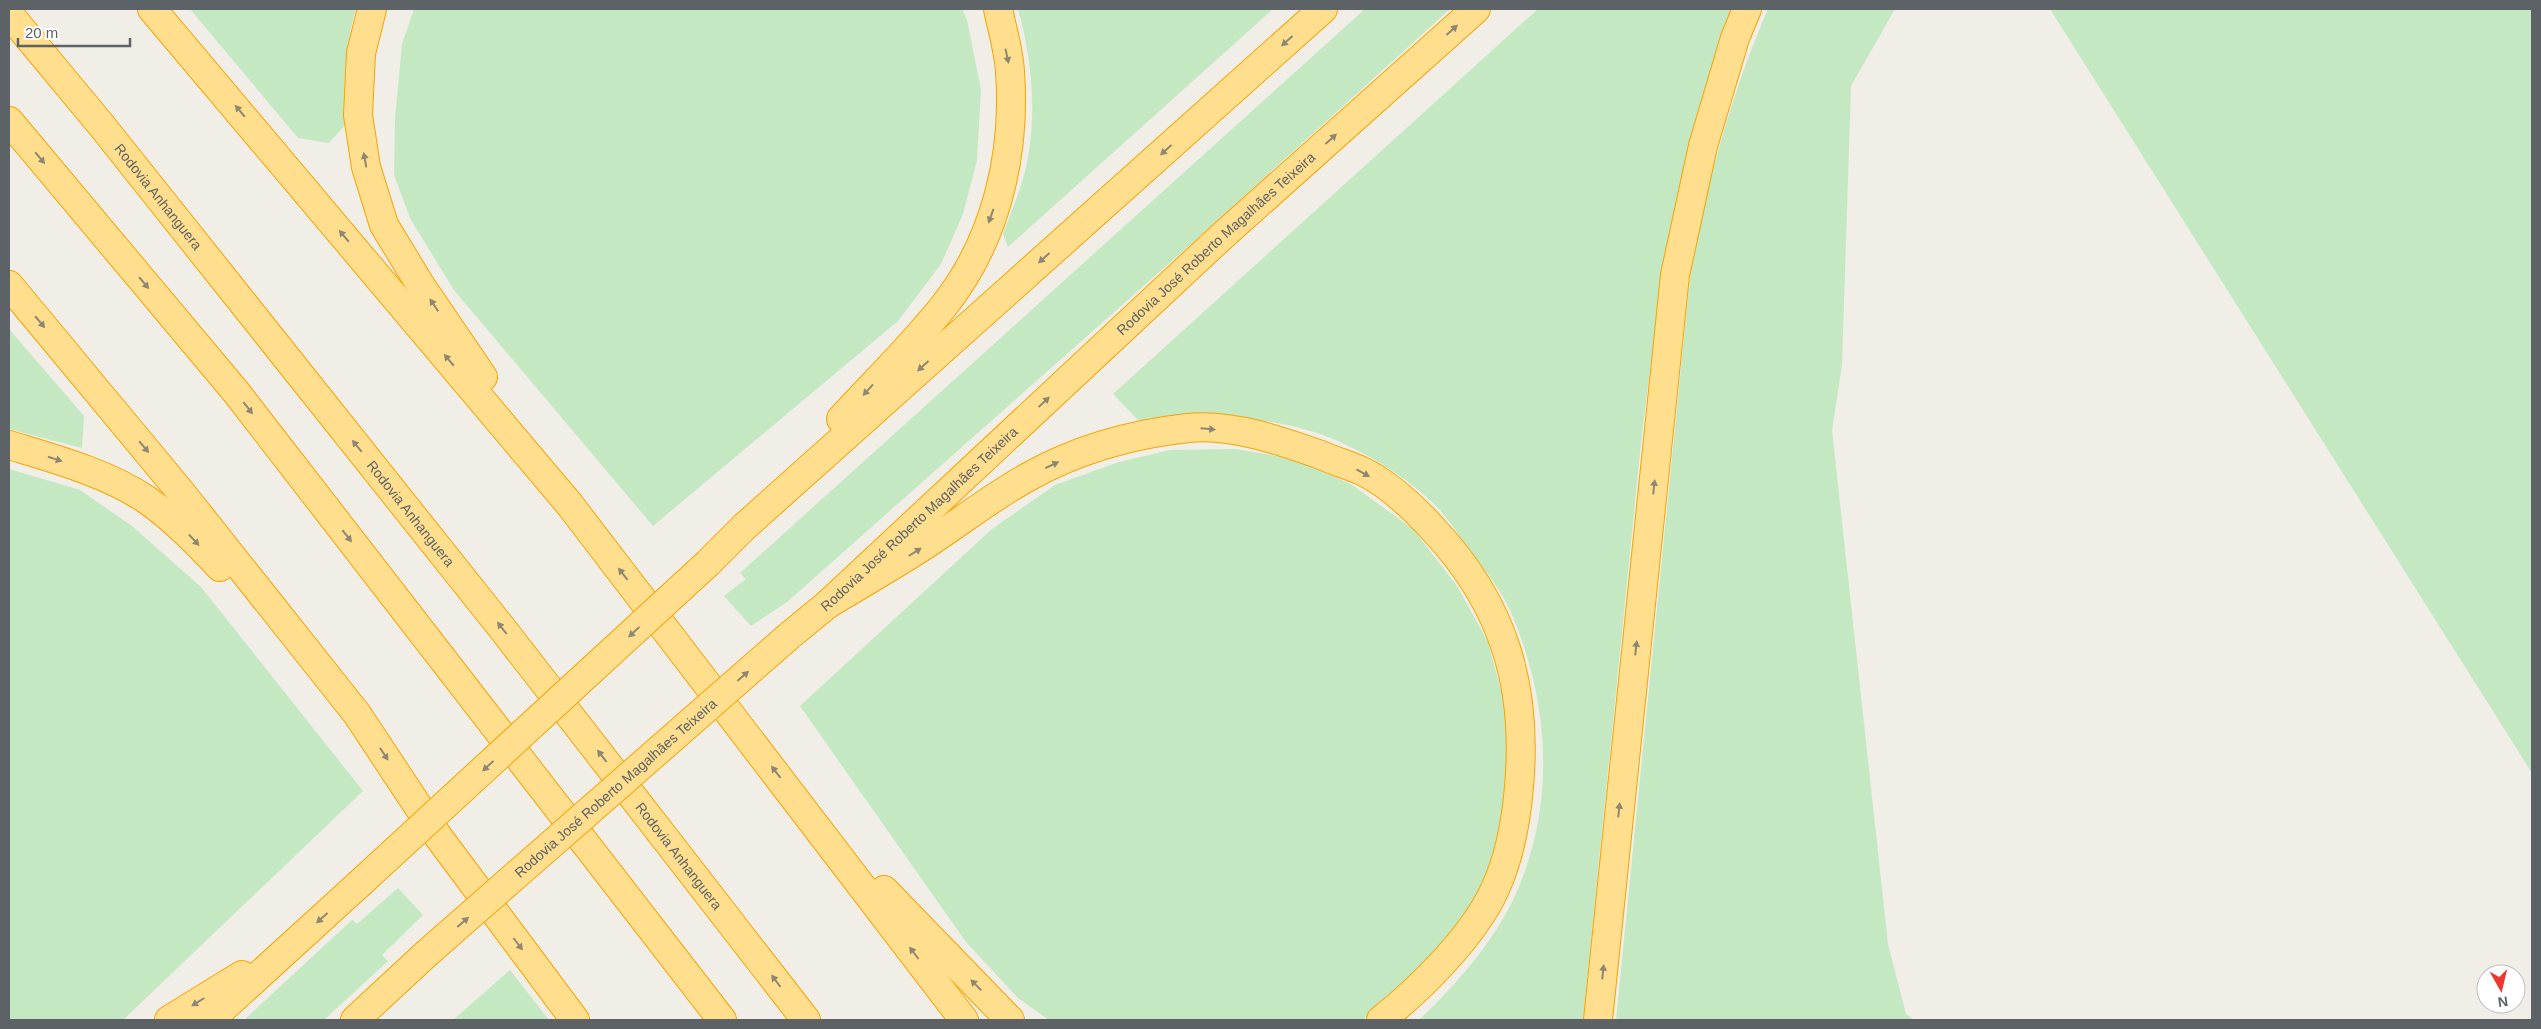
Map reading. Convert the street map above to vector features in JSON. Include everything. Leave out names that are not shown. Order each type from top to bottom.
[{"type":"highway","points":[[152,9],[570,504],[806,810],[964,1020]]},
{"type":"highway","points":[[372,9],[361,54],[358,115],[366,166],[384,225],[421,286],[570,504]]},
{"type":"highway","points":[[210,1020],[708,563],[744,527],[944,306],[979,251],[1003,183],[1012,126],[1010,70],[998,9]]},
{"type":"highway","points":[[744,527],[1323,9]]},
{"type":"highway","name":"Rodovia José Roberto Magalhães Teixeira","points":[[355,1020],[426,954],[828,604],[1220,238],[1476,9]]},
{"type":"highway","points":[[1598,1020],[1676,275],[1703,146],[1735,38],[1747,9]]},
{"type":"highway","name":"Rodovia Anhanguera","points":[[9,14],[102,126],[499,624],[806,1020]]},
{"type":"highway","points":[[9,121],[236,392],[722,1020]]},
{"type":"highway","points":[[9,285],[180,491],[357,714],[437,834],[575,1020]]},
{"type":"highway","points":[[828,604],[918,550],[1027,477],[1078,453],[1133,437],[1192,427],[1248,432],[1296,446],[1364,472],[1413,508],[1456,554],[1471,575],[1507,646],[1520,708],[1521,761],[1516,828],[1495,890],[1465,936],[1413,995],[1381,1020]]},
{"type":"highway","points":[[9,445],[60,460],[108,480],[146,499],[187,532],[357,714]]},
{"type":"highway","points":[[806,810],[1010,1020]]},
{"type":"highway","points":[[169,1020],[298,939]]},
{"type":"highway","points":[[365,1020],[390,988]]},
{"type":"green space","points":[[190,9],[356,9],[347,52],[345,125],[329,143],[298,138]]},
{"type":"green space","points":[[414,9],[962,9],[967,20],[981,90],[977,160],[963,214],[941,264],[898,321],[653,526],[454,290],[411,220],[394,175],[395,119],[402,44]]},
{"type":"green space","points":[[1018,9],[1273,9],[1008,247],[1003,234],[1024,176],[1031,134],[1032,113],[1030,71]]},
{"type":"green space","points":[[1365,9],[1450,9],[1192,243],[787,602],[751,626],[724,596],[746,579],[740,573]]},
{"type":"green space","points":[[1538,9],[1735,9],[1693,130],[1675,205],[1660,288],[1641,443],[1583,1020],[1419,1020],[1450,989],[1491,937],[1514,899],[1533,846],[1540,812],[1543,778],[1543,743],[1539,709],[1532,676],[1523,642],[1510,610],[1492,579],[1440,510],[1414,486],[1364,454],[1314,432],[1271,422],[1205,417],[1139,421],[1113,394]]},
{"type":"green space","points":[[1768,9],[1895,9],[1851,86],[1842,365],[1832,430],[1888,944],[1906,1014],[1914,1020],[1616,1020],[1690,277],[1696,243],[1721,141],[1742,74]]},
{"type":"green space","points":[[2050,9],[2532,9],[2532,773]]},
{"type":"green space","points":[[9,329],[84,416],[82,448],[9,429]]},
{"type":"green space","points":[[1236,449],[1296,459],[1352,485],[1413,529],[1457,586],[1488,642],[1504,702],[1509,764],[1502,836],[1477,904],[1388,1004],[1362,1020],[1049,1020],[1018,998],[966,942],[800,706],[992,529],[1055,485],[1119,462],[1170,450]]},
{"type":"green space","points":[[9,469],[80,490],[132,526],[201,587],[363,791],[123,1020],[9,1020]]},
{"type":"green space","points":[[398,888],[423,915],[382,955],[388,961],[324,1020],[244,1020],[352,920],[357,924]]},
{"type":"green space","points":[[510,970],[549,1020],[453,1020]]}]
